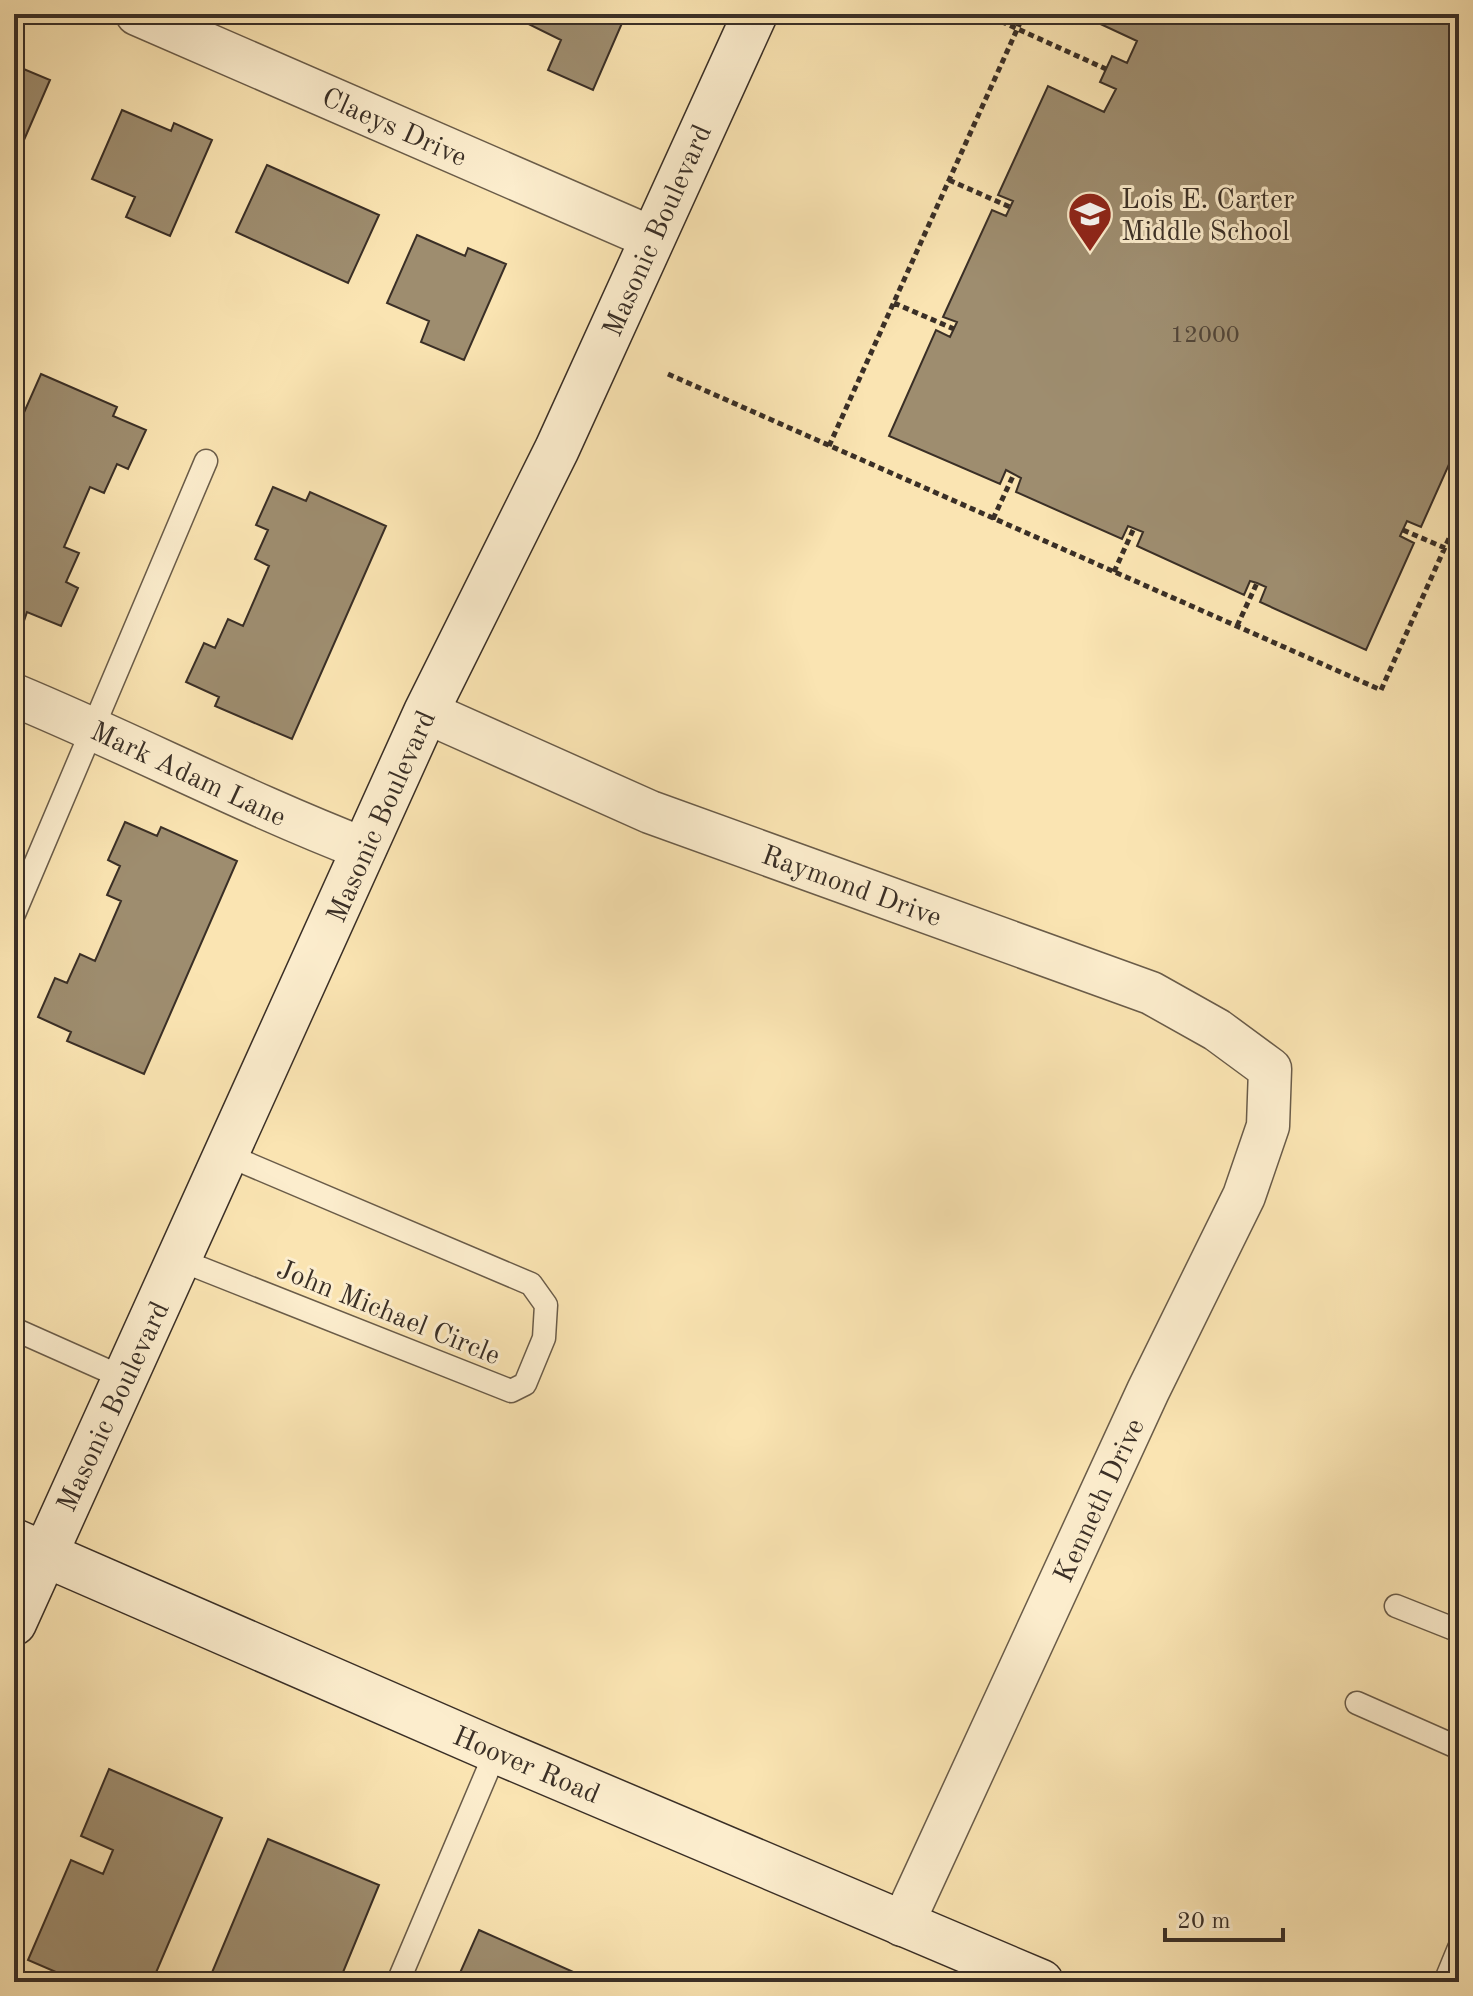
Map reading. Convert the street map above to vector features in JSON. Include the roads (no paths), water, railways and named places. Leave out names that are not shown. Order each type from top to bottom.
[{"type":"street","name":"Claeys Drive","points":[[137,14],[652,238]]},
{"type":"street","name":"Masonic Boulevard","points":[[14,1623],[29,1547],[124,1378],[180,1260],[426,712],[557,449],[755,14]]},
{"type":"street","name":"Mark Adam Lane","points":[[14,695],[236,796],[364,849]]},
{"type":"street","name":"Raymond Drive","points":[[426,712],[650,812],[1151,993],[1217,1030],[1270,1069]]},
{"type":"street","name":"Kenneth Drive","points":[[902,1925],[1148,1391],[1244,1196],[1268,1126],[1270,1069]]},
{"type":"street","name":"Hoover Road","points":[[29,1547],[496,1751],[1041,1982]]},
{"type":"lane","points":[[14,914],[206,461]]},
{"type":"lane","name":"John Michael Circle","points":[[180,1260],[511,1391],[525,1384],[533,1370],[544,1338],[546,1305],[531,1284],[227,1155]]},
{"type":"lane","points":[[14,1329],[124,1378]]},
{"type":"lane","points":[[1396,1606],[1459,1631]]},
{"type":"lane","points":[[1357,1703],[1459,1748]]},
{"type":"lane","points":[[398,1982],[496,1751]]},
{"type":"lane","points":[[1445,1982],[1459,1948]]},
{"type":"place","name":"Lois E. Carter Middle School","points":[[1090,253]]}]
